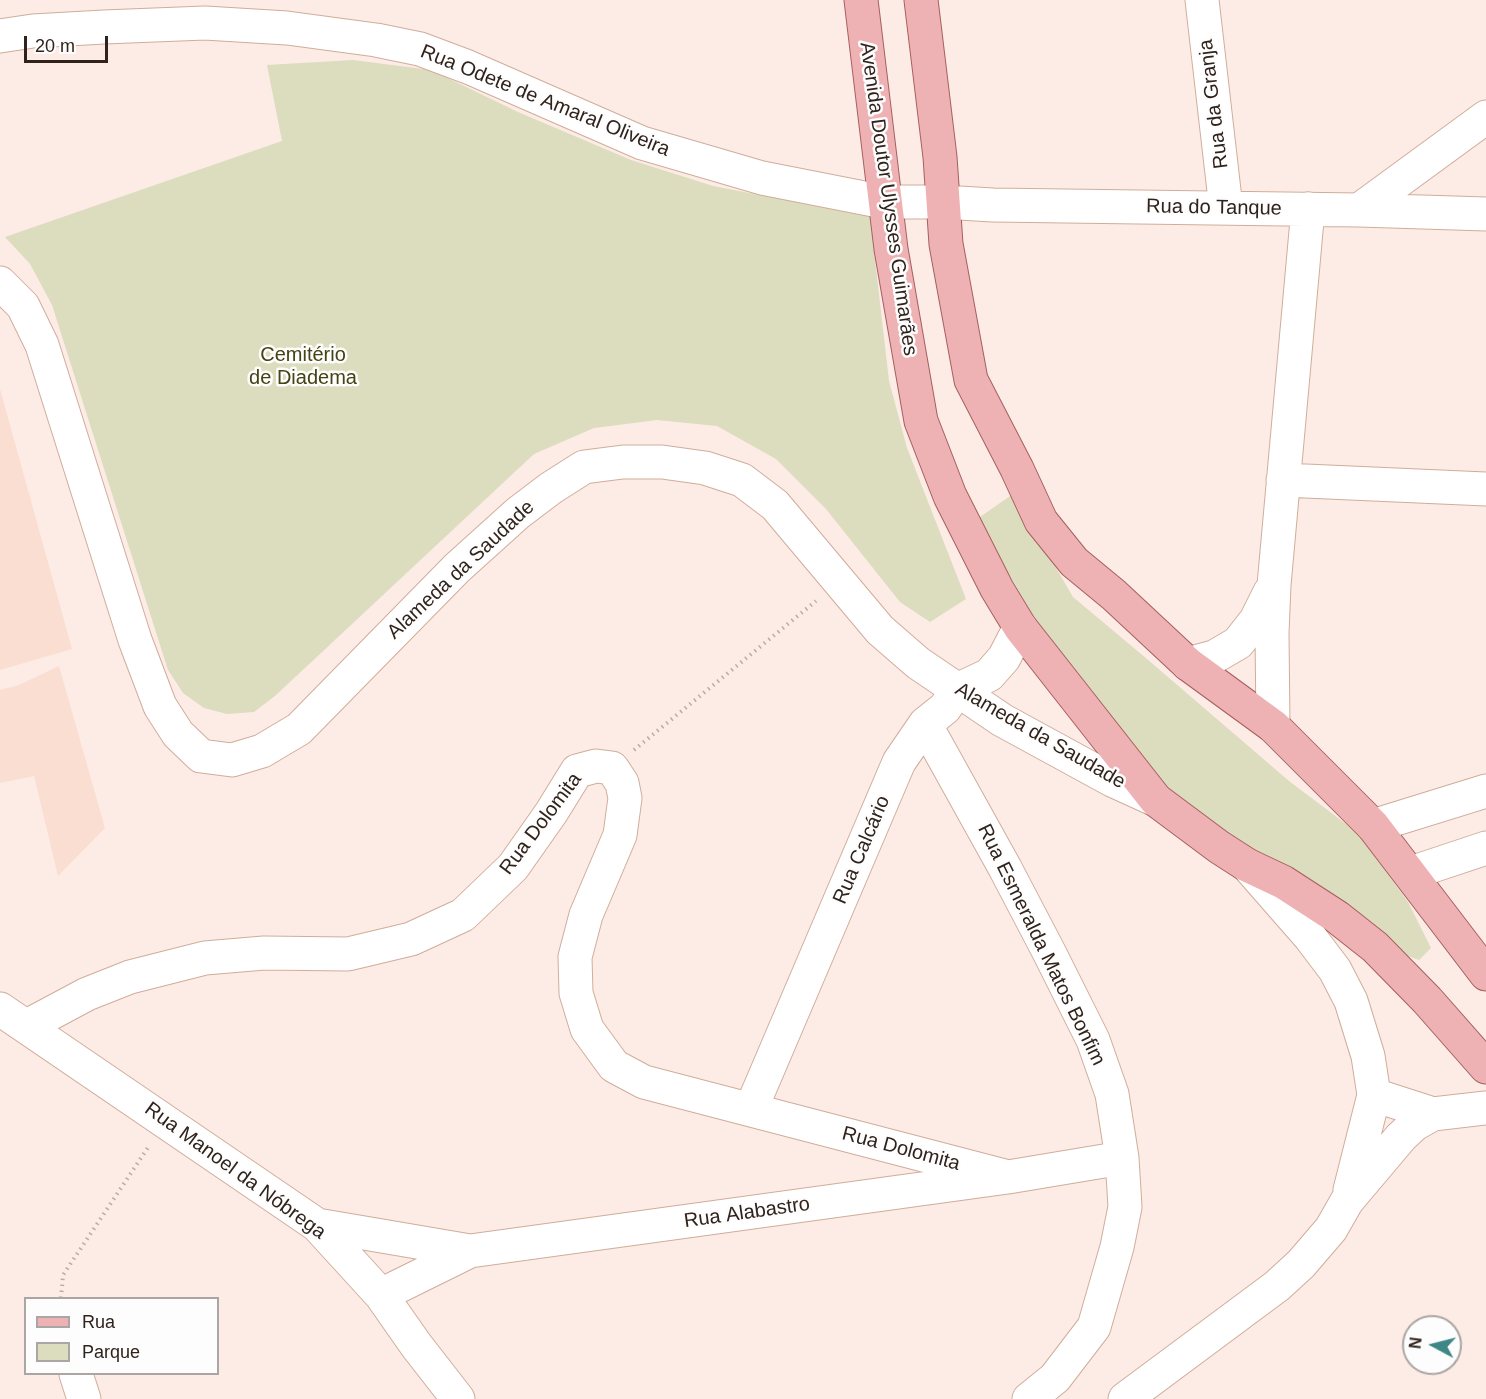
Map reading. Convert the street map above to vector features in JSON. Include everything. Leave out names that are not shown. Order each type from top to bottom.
[{"type":"main road","name":"Avenida Doutor Ulysses Guimarães","points":[[861,0],[891,249],[921,421],[950,496],[997,589],[1020,627],[1156,800],[1200,834],[1247,864],[1310,899],[1375,946],[1427,1000],[1486,1067]]},
{"type":"main road","points":[[921,0],[940,157],[946,244],[971,380],[1041,521],[1074,562],[1114,595],[1188,664],[1273,726],[1373,826],[1486,974]]},
{"type":"street","name":"Rua da Granja","points":[[1202,0],[1226,208]]},
{"type":"street","name":"Rua Odete de Amaral Oliveira","points":[[0,36],[104,27],[201,12],[376,40],[420,49],[468,67],[642,143],[762,178],[885,202],[942,202]]},
{"type":"street","points":[[1359,210],[1486,117]]},
{"type":"street","name":"Rua do Tanque","points":[[942,202],[993,205],[1486,214]]},
{"type":"street","points":[[1273,726],[1274,585],[1308,209]]},
{"type":"street","name":"Alameda da Saudade","points":[[0,283],[23,306],[42,345],[135,640],[160,706],[178,734],[201,756],[232,760],[262,751],[299,729],[458,568],[542,494],[584,467],[623,462],[662,462],[705,468],[742,480],[775,505],[880,630],[918,663],[1002,720],[1112,780],[1156,800]]},
{"type":"street","points":[[1284,480],[1486,489]]},
{"type":"street","points":[[1188,664],[1214,657],[1238,643],[1256,620],[1274,585]]},
{"type":"street","name":"Rua Calcário","points":[[751,1109],[899,762],[926,724],[945,708],[957,690],[989,675],[1004,658],[1020,627]]},
{"type":"street","name":"Rua Esmeralda Matos Bonfim","points":[[926,724],[1005,868],[1093,1040],[1112,1094],[1122,1158],[1125,1207],[1117,1247],[1094,1327],[1055,1378],[1029,1399]]},
{"type":"street","name":"Rua Dolomita","points":[[13,1017],[87,994],[130,977],[205,958],[264,953],[348,954],[411,939],[463,915],[513,867],[577,771],[596,766],[612,768],[622,783],[625,798],[620,835],[586,915],[575,957],[576,993],[587,1029],[614,1066],[644,1082],[1008,1178]]},
{"type":"street","points":[[1373,826],[1486,791]]},
{"type":"street","points":[[1411,873],[1486,848]]},
{"type":"street","points":[[1247,864],[1310,937],[1335,970],[1351,1001],[1368,1056],[1374,1095],[1347,1201]]},
{"type":"street","name":"Rua Manoel da Nóbrega","points":[[13,1017],[317,1225],[381,1295],[458,1399]]},
{"type":"street","points":[[1374,1095],[1432,1114]]},
{"type":"street","points":[[1125,1399],[1277,1286],[1301,1264],[1330,1229],[1347,1201],[1401,1137],[1415,1124],[1432,1114],[1486,1108]]},
{"type":"street","name":"Rua Alabastro","points":[[381,1295],[470,1251],[1008,1178],[1122,1158]]},
{"type":"street","points":[[317,1225],[470,1251]]},
{"type":"street","points":[[76,1375],[84,1399]]},
{"type":"path","points":[[612,768],[840,582]]},
{"type":"path","points":[[62,1297],[63,1275],[166,1121]]},
{"type":"shaded area","points":[[0,389],[72,649],[0,670]]},
{"type":"shaded area","points":[[59,666],[105,828],[58,876],[34,776],[0,783],[0,690],[19,685]]},
{"type":"green space","name":"Cemitério de Diadema","points":[[353,60],[431,70],[518,112],[631,160],[713,186],[870,216],[889,381],[907,448],[966,599],[930,622],[900,602],[826,509],[776,459],[717,426],[657,420],[594,428],[534,454],[276,695],[254,712],[227,714],[204,708],[183,693],[168,670],[52,305],[30,264],[5,237],[282,141],[267,65]]},
{"type":"green space","points":[[1013,494],[1073,597],[1289,781],[1358,833],[1408,902],[1431,948],[1419,960],[1405,955],[1239,839],[1184,806],[1123,737],[1093,692],[1037,622],[977,519]]}]
